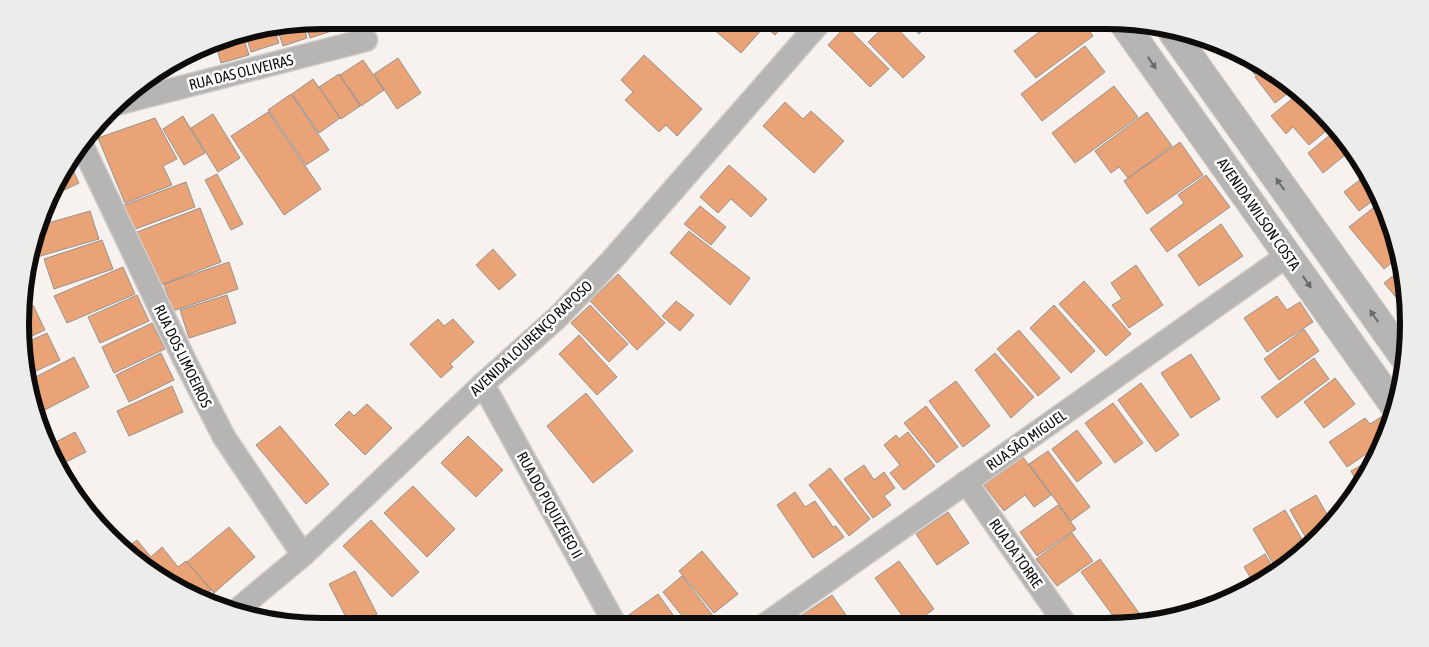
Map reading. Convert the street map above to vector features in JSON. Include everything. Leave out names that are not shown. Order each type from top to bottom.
[{"type":"street","name":"AVENIDA LOURENÇO RAPOSO","points":[[241,606],[304,555],[582,292],[814,29]]},
{"type":"street","name":"AVENIDA WILSON COSTA","points":[[1128,29],[1390,400]]},
{"type":"street","points":[[1176,37],[1399,352]]},
{"type":"street","name":"RUA DAS OLIVEIRAS","points":[[140,93],[158,85],[366,40]]},
{"type":"street","name":"RUA DOS LIMOEIROS","points":[[85,151],[220,430],[304,555]]},
{"type":"street","name":"RUA SÃO MIGUEL","points":[[774,618],[1288,255]]},
{"type":"street","name":"RUA DO PIQUIZEIEO II","points":[[483,384],[612,618]]},
{"type":"street","name":"RUA DA TORRE","points":[[966,482],[1061,618]]},
{"type":"building","points":[[305,29],[307,38],[283,46],[278,32]]},
{"type":"building","points":[[307,29],[338,29],[310,38]]},
{"type":"building","points":[[713,29],[762,29],[741,53]]},
{"type":"building","points":[[768,29],[780,29],[775,35]]},
{"type":"building","points":[[843,29],[849,29],[889,69],[870,87],[828,45]]},
{"type":"building","points":[[882,29],[898,29],[925,57],[903,78],[868,42]]},
{"type":"building","points":[[914,29],[924,29],[919,34]]},
{"type":"building","points":[[1043,29],[1088,29],[1093,36],[1036,78],[1014,51]]},
{"type":"building","points":[[276,32],[279,43],[251,52],[247,39]]},
{"type":"building","points":[[244,40],[249,55],[221,63],[217,49]]},
{"type":"building","points":[[1085,46],[1105,72],[1042,121],[1021,94]]},
{"type":"building","points":[[644,55],[702,109],[677,136],[666,125],[659,132],[625,100],[633,92],[621,80]]},
{"type":"building","points":[[398,58],[421,93],[397,109],[374,74]]},
{"type":"building","points":[[363,60],[384,90],[361,106],[340,75]]},
{"type":"building","points":[[1247,65],[1259,72],[1255,75]]},
{"type":"building","points":[[1261,73],[1288,93],[1275,103],[1255,77]]},
{"type":"building","points":[[339,74],[360,106],[341,119],[319,87]]},
{"type":"building","points":[[313,79],[340,118],[319,133],[292,94]]},
{"type":"building","points":[[1114,86],[1138,117],[1075,163],[1052,133]]},
{"type":"building","points":[[291,94],[329,150],[306,165],[268,110]]},
{"type":"building","points":[[1294,97],[1328,130],[1309,145],[1293,127],[1286,134],[1271,116]]},
{"type":"building","points":[[785,102],[803,119],[811,111],[844,141],[814,173],[763,126]]},
{"type":"building","points":[[268,112],[321,189],[284,215],[231,136]]},
{"type":"building","points":[[1147,112],[1172,146],[1128,178],[1119,167],[1111,173],[1095,151]]},
{"type":"building","points":[[213,114],[240,158],[218,172],[191,128]]},
{"type":"building","points":[[183,116],[205,153],[184,165],[163,129]]},
{"type":"building","points":[[155,118],[177,159],[163,166],[172,185],[125,203],[98,138]]},
{"type":"building","points":[[1331,134],[1347,154],[1323,173],[1308,153]]},
{"type":"building","points":[[1180,142],[1203,175],[1147,214],[1124,181]]},
{"type":"building","points":[[729,165],[767,199],[751,217],[731,199],[718,213],[700,197]]},
{"type":"building","points":[[72,169],[79,183],[59,193]]},
{"type":"building","points":[[217,174],[243,224],[231,230],[205,180]]},
{"type":"building","points":[[1206,175],[1230,207],[1167,252],[1150,229],[1184,203],[1178,195]]},
{"type":"building","points":[[1362,178],[1373,200],[1359,211],[1344,192]]},
{"type":"building","points":[[186,182],[195,207],[133,230],[124,205]]},
{"type":"building","points":[[700,206],[726,227],[711,245],[684,224]]},
{"type":"building","points":[[1376,206],[1385,229],[1394,261],[1384,269],[1349,227]]},
{"type":"building","points":[[200,208],[221,262],[158,286],[137,232]]},
{"type":"building","points":[[90,211],[99,239],[37,257],[46,224]]},
{"type":"building","points":[[1221,224],[1243,256],[1199,286],[1178,255]]},
{"type":"building","points":[[689,231],[750,278],[730,305],[670,253]]},
{"type":"building","points":[[102,240],[113,269],[54,289],[44,259]]},
{"type":"building","points":[[493,249],[516,275],[499,290],[476,265]]},
{"type":"building","points":[[229,262],[238,289],[173,311],[164,284]]},
{"type":"building","points":[[1136,265],[1163,305],[1129,328],[1112,305],[1122,299],[1111,283]]},
{"type":"building","points":[[123,267],[135,294],[67,323],[54,296]]},
{"type":"building","points":[[1396,273],[1400,302],[1384,283]]},
{"type":"building","points":[[618,274],[665,323],[637,350],[590,301]]},
{"type":"building","points":[[1084,281],[1131,334],[1106,356],[1059,304]]},
{"type":"building","points":[[137,295],[149,321],[100,343],[88,317]]},
{"type":"building","points":[[227,295],[236,323],[189,338],[180,310]]},
{"type":"building","points":[[1277,296],[1287,310],[1300,302],[1313,322],[1267,352],[1244,318]]},
{"type":"building","points":[[676,301],[694,315],[680,331],[662,316]]},
{"type":"building","points":[[33,305],[45,330],[29,337],[29,324],[29,307]]},
{"type":"building","points":[[590,305],[628,344],[609,362],[571,323]]},
{"type":"building","points":[[1054,305],[1095,351],[1071,373],[1030,328]]},
{"type":"building","points":[[438,319],[444,326],[453,319],[474,342],[450,364],[453,367],[441,378],[410,344]]},
{"type":"building","points":[[152,323],[165,349],[114,373],[102,347]]},
{"type":"building","points":[[1304,329],[1319,351],[1279,380],[1264,359]]},
{"type":"building","points":[[1019,330],[1060,378],[1038,396],[997,349]]},
{"type":"building","points":[[47,333],[60,360],[33,372],[29,341]]},
{"type":"building","points":[[579,335],[617,377],[597,395],[559,354]]},
{"type":"building","points":[[161,353],[174,380],[129,402],[116,375]]},
{"type":"building","points":[[995,353],[1034,397],[1011,418],[975,370]]},
{"type":"building","points":[[1191,354],[1220,399],[1191,418],[1161,373]]},
{"type":"building","points":[[74,357],[89,387],[42,411],[34,378]]},
{"type":"building","points":[[1314,358],[1329,379],[1277,418],[1261,397]]},
{"type":"building","points":[[1335,378],[1355,404],[1324,428],[1304,402]]},
{"type":"building","points":[[956,381],[990,426],[963,447],[929,401]]},
{"type":"building","points":[[1141,383],[1179,435],[1156,452],[1118,400]]},
{"type":"building","points":[[172,386],[183,412],[129,436],[117,411]]},
{"type":"building","points":[[586,393],[633,451],[593,483],[547,426]]},
{"type":"building","points":[[1113,403],[1143,443],[1115,463],[1085,423]]},
{"type":"building","points":[[367,404],[392,428],[365,455],[335,425],[349,411],[354,416]]},
{"type":"building","points":[[926,406],[958,447],[937,463],[904,423]]},
{"type":"building","points":[[1384,415],[1385,417],[1372,450],[1347,467],[1329,442],[1365,418],[1370,424]]},
{"type":"building","points":[[280,426],[329,484],[306,504],[256,445]]},
{"type":"building","points":[[1077,430],[1102,463],[1077,482],[1052,449]]},
{"type":"building","points":[[75,432],[86,452],[64,463],[54,443]]},
{"type":"building","points":[[908,432],[935,466],[904,490],[890,473],[900,465],[884,445],[896,435],[899,439]]},
{"type":"building","points":[[468,436],[503,470],[476,497],[441,463]]},
{"type":"building","points":[[1048,451],[1090,507],[1071,521],[1029,464]]},
{"type":"building","points":[[1023,457],[1051,495],[1034,507],[1025,495],[1004,511],[984,485]]},
{"type":"building","points":[[1365,463],[1356,480],[1351,471]]},
{"type":"building","points":[[864,465],[874,480],[884,472],[895,488],[884,496],[891,505],[873,518],[844,479]]},
{"type":"building","points":[[830,468],[870,519],[849,536],[809,485]]},
{"type":"building","points":[[413,486],[455,529],[427,557],[384,513]]},
{"type":"building","points":[[795,492],[805,507],[815,501],[833,527],[836,526],[844,537],[813,558],[777,505]]},
{"type":"building","points":[[1316,495],[1328,516],[1307,539],[1290,510]]},
{"type":"building","points":[[1058,505],[1076,529],[1037,556],[1020,532]]},
{"type":"building","points":[[1285,510],[1303,542],[1274,565],[1253,529]]},
{"type":"building","points":[[948,512],[969,543],[937,565],[916,534]]},
{"type":"building","points":[[371,520],[419,572],[392,597],[343,546]]},
{"type":"building","points":[[229,527],[255,557],[214,593],[187,562]]},
{"type":"building","points":[[1072,533],[1093,561],[1057,586],[1036,559]]},
{"type":"building","points":[[137,540],[151,557],[162,547],[178,567],[186,561],[211,590],[206,594],[176,579],[130,546]]},
{"type":"building","points":[[702,551],[738,594],[714,613],[679,571]]},
{"type":"building","points":[[1265,554],[1273,566],[1252,580],[1244,567]]},
{"type":"building","points":[[1100,559],[1141,616],[1115,618],[1081,572]]},
{"type":"building","points":[[899,561],[934,609],[922,618],[904,618],[875,578]]},
{"type":"building","points":[[355,571],[377,614],[369,618],[346,618],[329,584]]},
{"type":"building","points":[[682,576],[715,618],[684,618],[663,592]]},
{"type":"building","points":[[658,594],[675,618],[627,618]]},
{"type":"building","points":[[832,595],[848,618],[798,618]]}]
